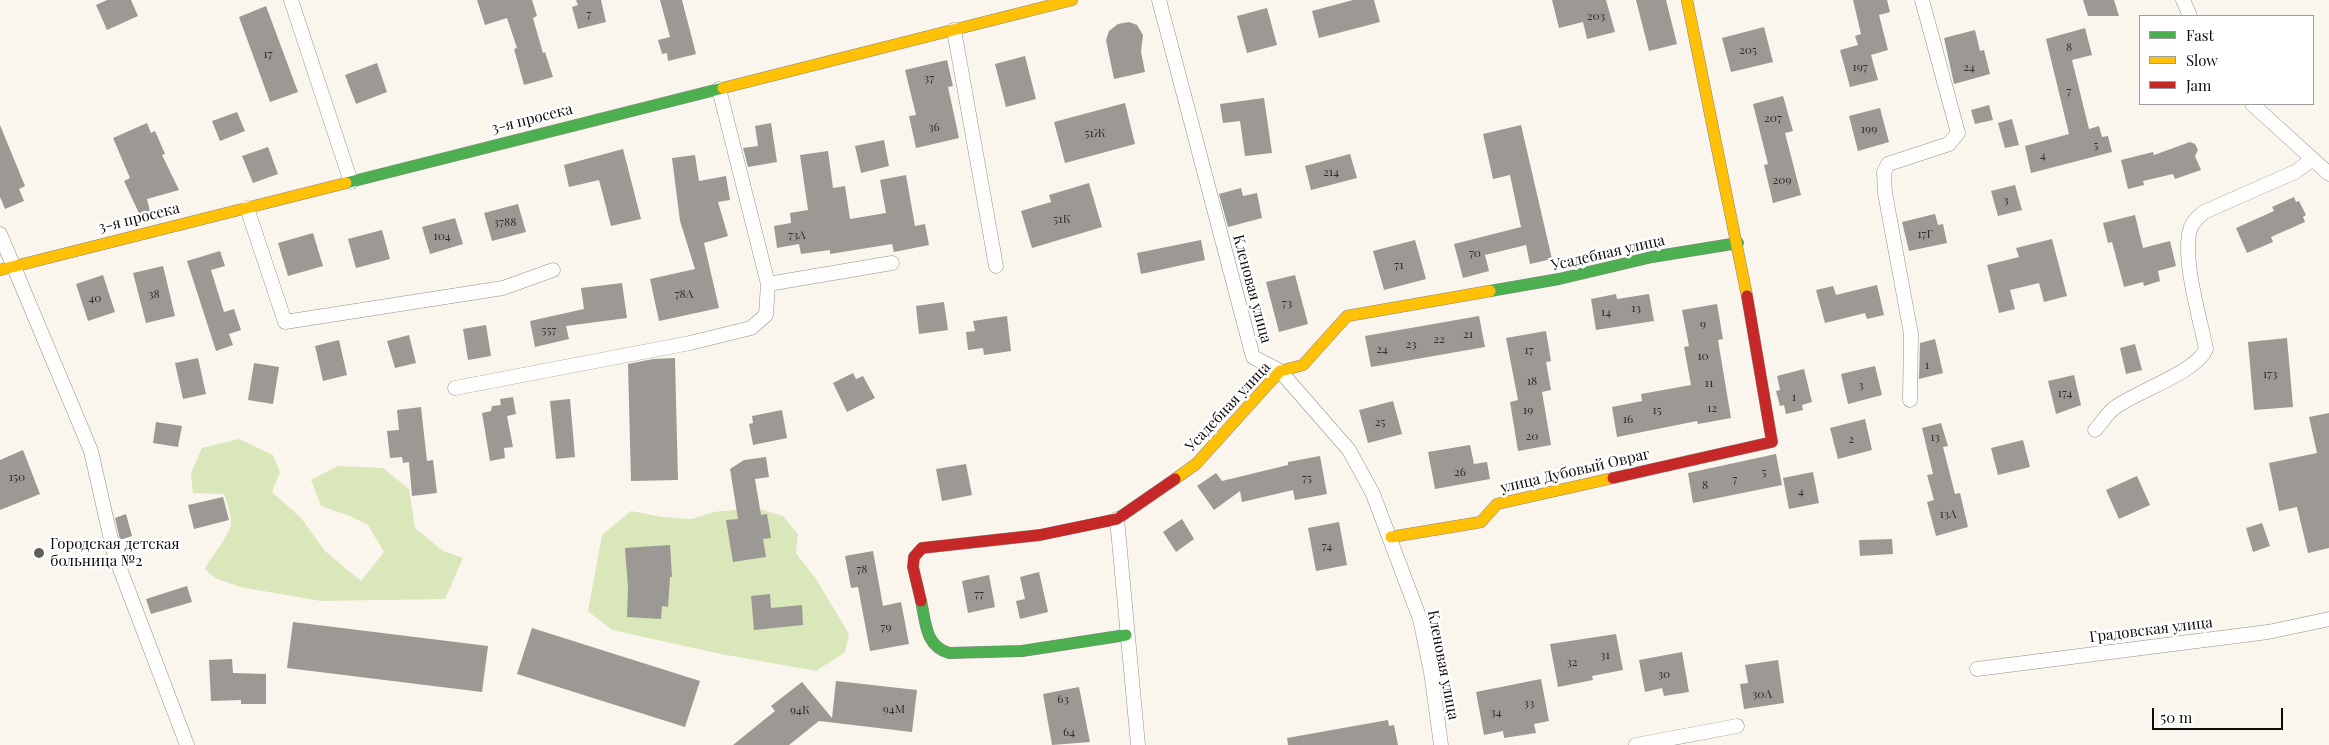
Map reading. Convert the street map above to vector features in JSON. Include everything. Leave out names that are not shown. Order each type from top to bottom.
[{"type":"street","points":[[291,0],[351,182]]},
{"type":"street","name":"3-я просека","points":[[7,268],[1072,0]]},
{"type":"street","name":"Кленовая улица","points":[[1159,0],[1253,357],[1280,371],[1349,450],[1373,494],[1391,537],[1420,619],[1431,672],[1441,745]]},
{"type":"street","points":[[1687,0],[1738,243]]},
{"type":"street","points":[[1910,400],[1911,334],[1885,193],[1884,172],[1888,164],[1949,144],[1958,133],[1922,0]]},
{"type":"street","points":[[2183,0],[2190,15]]},
{"type":"street","points":[[954,30],[996,266]]},
{"type":"street","points":[[455,388],[690,343],[751,328],[766,315],[768,284],[719,89]]},
{"type":"street","points":[[2253,105],[2329,174]]},
{"type":"street","points":[[2095,430],[2113,409],[2188,367],[2203,355],[2206,349],[2188,251],[2190,230],[2196,218],[2204,212],[2294,172],[2314,159]]},
{"type":"street","points":[[247,208],[285,322],[503,288],[553,270]]},
{"type":"street","points":[[0,234],[7,268],[91,452],[114,553],[187,745]]},
{"type":"street","name":"Усадебная улица","points":[[1126,635],[1022,651],[949,653],[938,650],[931,642],[913,568],[914,557],[922,548],[1040,535],[1117,519],[1196,464],[1280,371],[1303,365],[1346,316],[1560,279],[1652,257],[1738,243]]},
{"type":"street","name":"улица Дубовый Овраг","points":[[1391,537],[1481,522],[1498,504],[1772,442],[1738,243]]},
{"type":"street","points":[[768,284],[892,263]]},
{"type":"street","points":[[1117,519],[1126,635],[1138,745]]},
{"type":"street","name":"Градовская улица","points":[[1977,668],[2268,632],[2329,619]]},
{"type":"street","points":[[1636,745],[1737,726]]},
{"type":"green space","points":[[239,439],[273,455],[280,472],[272,492],[301,518],[325,551],[361,581],[384,552],[368,525],[350,516],[321,506],[311,480],[338,466],[383,468],[409,489],[415,528],[443,551],[463,558],[445,599],[321,601],[240,587],[215,578],[205,569],[228,532],[231,521],[229,511],[224,494],[193,493],[191,473],[202,448]]},
{"type":"green space","points":[[756,508],[783,516],[798,534],[796,553],[816,579],[849,634],[845,652],[816,671],[721,654],[612,630],[588,611],[602,535],[631,511],[662,517],[692,519],[713,512]]},
{"type":"building","points":[[107,0],[131,0],[138,16],[107,30],[96,5]]},
{"type":"building","points":[[477,0],[532,0],[537,16],[533,18],[543,53],[545,52],[553,77],[524,85],[514,49],[517,48],[507,18],[485,25]]},
{"type":"building","points":[[576,0],[601,0],[606,22],[578,29],[572,7],[578,5]]},
{"type":"building","points":[[660,0],[682,0],[696,54],[668,61],[667,53],[662,54],[658,40],[670,37]]},
{"type":"building","points":[[1353,0],[1374,0],[1380,22],[1319,38],[1312,11]]},
{"type":"building","points":[[1552,0],[1606,0],[1615,32],[1587,39],[1583,22],[1559,28]]},
{"type":"building","points":[[1636,0],[1666,0],[1677,44],[1649,51]]},
{"type":"building","points":[[1853,0],[1887,0],[1890,12],[1879,15],[1888,50],[1871,55],[1878,80],[1850,87],[1840,50],[1858,45],[1855,36],[1861,34]]},
{"type":"building","points":[[2083,0],[2114,0],[2119,16],[2088,16]]},
{"type":"building","points":[[266,6],[298,92],[270,102],[239,17]]},
{"type":"building","points":[[1267,8],[1277,45],[1247,53],[1237,16]]},
{"type":"building","points":[[1129,22],[1137,25],[1143,35],[1141,52],[1145,72],[1114,79],[1106,40],[1109,31],[1118,24]]},
{"type":"building","points":[[1764,27],[1773,62],[1731,72],[1722,38]]},
{"type":"building","points":[[2085,28],[2092,55],[2072,60],[2089,129],[2099,126],[2102,137],[2108,136],[2112,152],[2031,173],[2025,146],[2069,134],[2046,39]]},
{"type":"building","points":[[1975,30],[1980,51],[1984,50],[1990,74],[1954,84],[1944,38]]},
{"type":"building","points":[[1025,56],[1036,99],[1006,107],[995,64]]},
{"type":"building","points":[[947,60],[953,86],[948,87],[959,138],[916,148],[909,116],[916,115],[905,70]]},
{"type":"building","points":[[377,63],[387,92],[356,104],[345,75]]},
{"type":"building","points":[[1783,96],[1793,131],[1785,133],[1801,195],[1773,203],[1764,165],[1768,164],[1753,104]]},
{"type":"building","points":[[1264,98],[1272,153],[1245,156],[1240,121],[1223,123],[1220,104]]},
{"type":"building","points":[[1125,103],[1135,144],[1065,163],[1054,122]]},
{"type":"building","points":[[1989,105],[1993,120],[1975,124],[1971,110]]},
{"type":"building","points":[[1880,108],[1889,142],[1858,151],[1849,116]]},
{"type":"building","points":[[237,112],[245,131],[220,141],[212,121]]},
{"type":"building","points":[[2012,119],[2019,145],[2005,148],[1998,123]]},
{"type":"building","points":[[147,123],[151,133],[155,131],[165,154],[162,155],[179,190],[147,199],[152,220],[143,222],[124,181],[130,178],[113,138]]},
{"type":"building","points":[[771,123],[777,162],[748,167],[743,148],[758,146],[755,126]]},
{"type":"building","points":[[0,125],[25,186],[19,189],[24,201],[5,209],[0,197]]},
{"type":"building","points":[[1521,125],[1552,259],[1530,264],[1526,245],[1485,255],[1489,271],[1463,278],[1454,244],[1521,227],[1510,175],[1493,179],[1483,134]]},
{"type":"building","points":[[884,140],[889,166],[861,173],[855,146]]},
{"type":"building","points":[[2190,142],[2195,144],[2198,150],[2195,156],[2201,170],[2175,179],[2173,174],[2143,181],[2144,185],[2128,189],[2121,160],[2153,152],[2154,155]]},
{"type":"building","points":[[268,147],[278,174],[253,183],[242,156]]},
{"type":"building","points":[[623,149],[641,219],[611,226],[599,180],[569,187],[564,165]]},
{"type":"building","points":[[828,151],[833,188],[845,186],[850,219],[886,213],[880,180],[906,175],[915,226],[925,224],[929,245],[894,252],[892,244],[830,254],[830,250],[801,254],[799,244],[777,248],[774,226],[791,223],[790,213],[808,210],[800,155]]},
{"type":"building","points":[[1350,154],[1357,178],[1311,190],[1305,166]]},
{"type":"building","points":[[695,155],[699,181],[726,176],[730,200],[718,202],[728,236],[704,243],[719,308],[659,321],[650,279],[695,269],[680,221],[672,158]]},
{"type":"building","points":[[1089,183],[1102,227],[1032,248],[1021,211],[1051,202],[1049,195]]},
{"type":"building","points":[[2015,185],[2022,210],[1998,216],[1991,191]]},
{"type":"building","points":[[1241,188],[1243,196],[1257,193],[1262,218],[1228,227],[1219,194]]},
{"type":"building","points":[[2294,197],[2296,202],[2299,201],[2306,215],[2303,217],[2305,222],[2271,237],[2273,242],[2247,253],[2236,228],[2274,211],[2272,207]]},
{"type":"building","points":[[518,204],[526,232],[492,241],[484,213]]},
{"type":"building","points":[[1935,214],[1938,225],[1943,224],[1947,243],[1909,251],[1902,222]]},
{"type":"building","points":[[2135,215],[2143,248],[2170,241],[2176,266],[2158,271],[2160,281],[2144,286],[2143,282],[2124,287],[2112,242],[2108,243],[2103,223]]},
{"type":"building","points":[[455,218],[463,244],[430,254],[422,227]]},
{"type":"building","points":[[382,230],[390,259],[356,268],[348,239]]},
{"type":"building","points":[[313,233],[323,266],[288,276],[278,243]]},
{"type":"building","points":[[2052,239],[2067,296],[2044,302],[2039,283],[2010,290],[2015,309],[1999,313],[1987,265],[2019,257],[2016,248]]},
{"type":"building","points":[[1201,240],[1205,260],[1141,274],[1137,253]]},
{"type":"building","points":[[1415,240],[1426,279],[1384,290],[1373,251]]},
{"type":"building","points":[[220,251],[225,266],[211,270],[224,312],[234,309],[241,330],[229,334],[233,345],[216,351],[187,261]]},
{"type":"building","points":[[163,266],[175,316],[146,323],[133,273]]},
{"type":"building","points":[[103,275],[115,312],[88,321],[76,284]]},
{"type":"building","points":[[1295,275],[1308,324],[1279,332],[1266,282]]},
{"type":"building","points":[[622,283],[627,318],[566,326],[569,339],[535,347],[530,321],[584,309],[581,288]]},
{"type":"building","points":[[1877,285],[1884,315],[1867,319],[1865,313],[1825,323],[1816,290],[1833,286],[1836,295]]},
{"type":"building","points":[[1616,294],[1617,299],[1649,294],[1654,321],[1596,330],[1591,299]]},
{"type":"building","points":[[944,302],[948,330],[919,334],[916,306]]},
{"type":"building","points":[[1717,304],[1723,339],[1718,340],[1731,418],[1698,424],[1697,421],[1617,437],[1612,407],[1642,401],[1641,394],[1691,385],[1684,347],[1689,346],[1682,310]]},
{"type":"building","points":[[1007,316],[1011,351],[984,355],[983,348],[968,350],[966,332],[975,331],[973,321]]},
{"type":"building","points":[[1479,316],[1485,347],[1371,367],[1365,336]]},
{"type":"building","points":[[486,325],[491,356],[468,360],[463,329]]},
{"type":"building","points":[[1546,331],[1551,361],[1546,362],[1551,390],[1542,392],[1551,445],[1518,451],[1510,402],[1518,400],[1506,338]]},
{"type":"building","points":[[409,335],[416,363],[395,368],[387,341]]},
{"type":"building","points":[[2287,338],[2293,407],[2254,410],[2248,342]]},
{"type":"building","points":[[1935,339],[1943,373],[1919,379],[1920,343]]},
{"type":"building","points":[[339,340],[347,375],[323,381],[315,346]]},
{"type":"building","points":[[2135,344],[2142,370],[2126,374],[2120,348]]},
{"type":"building","points":[[198,358],[206,394],[183,399],[175,363]]},
{"type":"building","points":[[675,358],[678,480],[631,481],[628,364],[653,359]]},
{"type":"building","points":[[254,363],[279,367],[273,404],[248,400]]},
{"type":"building","points":[[1875,366],[1882,395],[1848,404],[1841,374]]},
{"type":"building","points":[[1804,369],[1812,402],[1802,405],[1803,410],[1786,414],[1784,405],[1780,406],[1776,391],[1780,390],[1777,376]]},
{"type":"building","points":[[853,373],[856,379],[863,376],[875,398],[847,412],[833,383]]},
{"type":"building","points":[[2074,375],[2081,405],[2056,414],[2048,381]]},
{"type":"building","points":[[513,397],[516,414],[507,416],[513,447],[504,448],[505,458],[490,461],[482,413],[491,411],[492,406],[501,405],[500,399]]},
{"type":"building","points":[[570,399],[575,457],[556,459],[550,401]]},
{"type":"building","points":[[1393,401],[1402,434],[1368,443],[1359,410]]},
{"type":"building","points":[[421,407],[427,461],[433,460],[437,493],[412,496],[409,462],[403,463],[402,457],[390,458],[387,431],[399,430],[397,410]]},
{"type":"building","points":[[782,410],[787,438],[753,445],[749,424],[753,423],[752,416]]},
{"type":"building","points":[[2329,413],[2329,548],[2308,553],[2297,507],[2279,511],[2269,463],[2317,453],[2309,417]]},
{"type":"building","points":[[1865,419],[1872,450],[1838,459],[1830,428]]},
{"type":"building","points":[[156,422],[182,426],[178,447],[153,443]]},
{"type":"building","points":[[1941,423],[1948,446],[1943,447],[1955,494],[1960,493],[1968,527],[1936,536],[1927,502],[1934,500],[1927,475],[1933,474],[1922,428]]},
{"type":"building","points":[[2023,440],[2030,467],[1998,475],[1991,448]]},
{"type":"building","points":[[1470,445],[1474,464],[1487,462],[1490,479],[1435,489],[1428,452]]},
{"type":"building","points":[[23,450],[40,494],[0,510],[0,460]]},
{"type":"building","points":[[1776,454],[1782,485],[1693,503],[1688,473]]},
{"type":"building","points":[[1320,456],[1327,494],[1295,500],[1293,490],[1242,502],[1240,491],[1214,510],[1197,486],[1216,473],[1222,481],[1288,465],[1288,462]]},
{"type":"building","points":[[766,457],[769,477],[755,479],[761,515],[767,514],[771,538],[763,539],[766,557],[733,562],[726,520],[738,519],[730,469],[744,460]]},
{"type":"building","points":[[966,464],[972,495],[942,501],[936,469]]},
{"type":"building","points":[[1813,472],[1819,503],[1789,509],[1783,478]]},
{"type":"building","points":[[2137,476],[2150,505],[2119,519],[2106,490]]},
{"type":"building","points":[[223,497],[229,520],[194,529],[188,505]]},
{"type":"building","points":[[126,514],[132,536],[120,540],[115,518]]},
{"type":"building","points":[[1182,519],[1194,539],[1176,552],[1163,532]]},
{"type":"building","points":[[1339,522],[1347,565],[1316,571],[1308,528]]},
{"type":"building","points":[[2262,523],[2270,546],[2253,552],[2246,528]]},
{"type":"building","points":[[1892,539],[1893,554],[1860,556],[1859,540]]},
{"type":"building","points":[[670,545],[672,577],[670,577],[668,607],[662,606],[661,619],[627,617],[628,588],[625,548]]},
{"type":"building","points":[[873,551],[883,606],[901,602],[909,644],[870,651],[858,587],[851,588],[845,556]]},
{"type":"building","points":[[1039,572],[1048,612],[1020,619],[1016,601],[1025,599],[1020,577]]},
{"type":"building","points":[[989,575],[995,607],[968,613],[962,581]]},
{"type":"building","points":[[187,586],[192,602],[151,614],[146,599]]},
{"type":"building","points":[[770,594],[771,608],[802,605],[803,625],[754,630],[751,596]]},
{"type":"building","points":[[293,622],[488,646],[482,692],[287,668]]},
{"type":"building","points":[[532,628],[700,681],[685,727],[517,674]]},
{"type":"building","points":[[1616,634],[1623,670],[1592,676],[1593,680],[1558,687],[1550,644]]},
{"type":"building","points":[[1682,652],[1689,692],[1664,696],[1662,688],[1645,692],[1639,660]]},
{"type":"building","points":[[232,659],[233,673],[266,674],[266,704],[241,704],[241,700],[211,701],[209,660]]},
{"type":"building","points":[[1778,660],[1784,703],[1744,709],[1740,684],[1748,683],[1745,665]]},
{"type":"building","points":[[1541,679],[1549,721],[1534,724],[1536,733],[1504,738],[1503,731],[1484,735],[1476,692]]},
{"type":"building","points":[[836,681],[917,690],[912,732],[819,721],[789,745],[733,745],[775,711],[771,706],[802,682],[832,718]]},
{"type":"building","points":[[1079,687],[1090,742],[1052,745],[1043,694]]},
{"type":"building","points":[[1388,720],[1389,726],[1394,725],[1398,745],[1288,745],[1287,738]]},
{"type":"traffic: fast","points":[[346,183],[723,88]]},
{"type":"traffic: fast","points":[[1490,291],[1559,279],[1652,257],[1738,243]]},
{"type":"traffic: fast","points":[[921,601],[931,639],[941,650],[949,653],[1022,651],[1126,635]]},
{"type":"traffic: slow","points":[[723,88],[1072,0]]},
{"type":"traffic: slow","points":[[1687,0],[1747,296]]},
{"type":"traffic: slow","points":[[0,270],[346,183]]},
{"type":"traffic: slow","points":[[1175,479],[1196,464],[1280,371],[1303,365],[1347,316],[1490,291]]},
{"type":"traffic: slow","points":[[1391,537],[1481,522],[1497,504],[1613,478]]},
{"type":"traffic: jam","points":[[1613,478],[1772,442],[1747,296]]},
{"type":"traffic: jam","points":[[921,601],[913,567],[914,557],[922,548],[1040,535],[1117,519],[1175,479]]},
{"type":"place","name":"Городская детская больница №2","points":[[39,553]]}]
